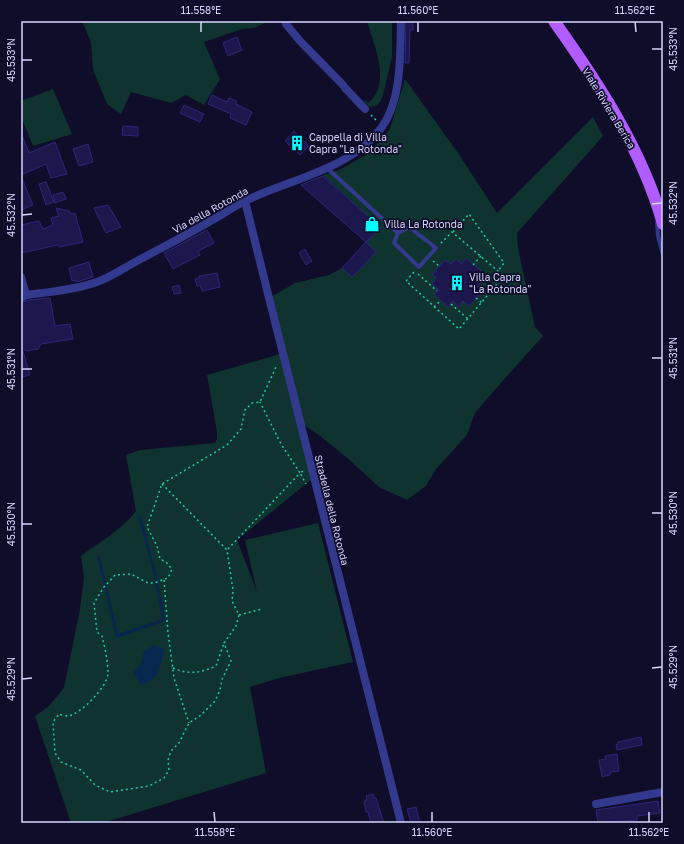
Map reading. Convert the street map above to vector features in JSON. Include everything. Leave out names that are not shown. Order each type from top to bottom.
[{"type":"main road","name":"Viale Riviera Berica","points":[[554,21],[623,127],[645,172],[656,200],[663,224]]},
{"type":"street","name":"Via della Rotonda","points":[[21,277],[23,296],[75,288],[97,282],[227,207],[327,168],[352,155],[372,139],[383,126],[391,109],[399,63],[400,21]]},
{"type":"street","points":[[285,22],[300,41],[365,110]]},
{"type":"street","name":"Stradella della Rotonda","points":[[245,201],[401,823]]},
{"type":"street","points":[[596,804],[663,792]]},
{"type":"lane","points":[[327,168],[398,233]]},
{"type":"lane","points":[[656,200],[658,236],[663,255]]},
{"type":"lane","points":[[410,227],[436,248],[419,267],[394,243],[398,233],[410,227]]},
{"type":"path","points":[[365,110],[383,126]]},
{"type":"path","points":[[436,248],[469,214],[504,263],[492,278],[498,283],[459,329],[406,281],[415,271],[437,292]]},
{"type":"path","points":[[452,232],[498,271]]},
{"type":"path","points":[[473,265],[481,256]]},
{"type":"path","points":[[476,298],[482,303]]},
{"type":"path","points":[[434,307],[441,300]]},
{"type":"path","points":[[451,304],[468,319]]},
{"type":"path","points":[[260,402],[276,366],[285,363]]},
{"type":"path","points":[[224,644],[230,661],[222,679],[220,690],[215,701],[201,715],[189,723],[179,743],[171,751],[168,760],[169,770],[164,778],[149,786],[110,792],[95,785],[81,770],[60,762],[55,754],[53,722],[59,714],[68,716],[93,700],[104,687],[108,675],[102,636],[97,632],[94,603],[104,587],[115,575],[130,574],[148,582],[157,582],[168,578],[172,569],[166,562],[160,559],[157,546],[147,527],[162,484],[227,445],[241,429],[245,410],[252,403],[260,402]]},
{"type":"path","points":[[227,550],[300,473],[281,444],[260,402]]},
{"type":"path","points":[[162,484],[227,550],[233,590],[232,601],[239,615],[236,626],[224,644],[216,666],[203,672],[184,672],[173,668]]},
{"type":"path","points":[[164,580],[174,678],[189,723]]},
{"type":"path","points":[[239,615],[262,608]]},
{"type":"green space","points":[[82,21],[269,21],[254,28],[242,29],[204,42],[220,79],[204,105],[186,95],[171,103],[131,92],[121,114],[107,104],[93,70],[91,42]]},
{"type":"green space","points":[[367,21],[392,21],[392,57],[383,95],[377,105],[370,107],[364,101],[365,100],[368,103],[376,93],[380,78],[380,70],[377,53]]},
{"type":"green space","points":[[405,79],[458,153],[497,213],[593,117],[603,136],[517,233],[518,248],[535,327],[543,336],[475,413],[467,435],[436,469],[426,486],[407,500],[379,487],[345,456],[300,422],[269,298],[295,283],[329,275],[342,268],[352,277],[376,252],[366,242],[380,228],[323,175],[339,170],[364,156],[390,129]]},
{"type":"green space","points":[[53,89],[72,134],[33,146],[21,116],[21,101]]},
{"type":"green space","points":[[280,354],[312,479],[237,540],[257,592],[245,540],[318,523],[353,662],[279,678],[250,687],[266,773],[103,823],[71,823],[35,716],[48,707],[64,688],[80,609],[84,578],[81,556],[117,530],[131,518],[136,511],[126,455],[140,450],[215,443],[217,439],[217,432],[207,375]]},
{"type":"water","points":[[154,645],[164,649],[160,667],[156,676],[141,685],[133,672],[141,664],[144,651]]},
{"type":"building","points":[[406,21],[413,21],[413,30],[410,30],[409,63],[405,63]]},
{"type":"building","points":[[237,37],[242,50],[228,56],[223,43]]},
{"type":"building","points":[[212,95],[227,102],[229,98],[237,101],[236,104],[252,112],[246,125],[230,118],[231,114],[208,104]]},
{"type":"building","points":[[184,105],[204,114],[200,122],[180,113]]},
{"type":"building","points":[[123,126],[138,127],[138,136],[122,135]]},
{"type":"building","name":"Cappella di Villa Capra \"La Rotonda\"","points":[[294,131],[309,146],[300,155],[285,141]]},
{"type":"building","points":[[21,133],[29,153],[55,142],[67,174],[51,178],[46,164],[21,175]]},
{"type":"building","points":[[88,144],[93,162],[79,166],[73,149]]},
{"type":"building","points":[[21,176],[33,205],[21,210]]},
{"type":"building","points":[[323,176],[381,228],[366,242],[301,185]]},
{"type":"building","points":[[46,182],[54,202],[46,205],[39,184]]},
{"type":"building","points":[[63,192],[66,199],[55,203],[53,195]]},
{"type":"building","points":[[108,205],[121,227],[106,233],[94,208]]},
{"type":"building","points":[[56,208],[69,211],[71,214],[75,213],[83,242],[59,247],[58,245],[21,253],[21,236],[23,236],[21,225],[39,221],[43,229],[53,225],[51,218],[59,216]]},
{"type":"building","points":[[207,230],[214,243],[198,251],[200,255],[173,269],[164,253]]},
{"type":"building","points":[[366,242],[376,252],[352,277],[342,268]]},
{"type":"building","points":[[305,249],[312,261],[306,265],[299,253]]},
{"type":"building","name":"Villa Capra \"La Rotonda\"","points":[[466,258],[481,271],[476,276],[482,281],[477,287],[482,292],[469,306],[463,301],[458,307],[453,301],[448,307],[434,294],[439,290],[432,284],[436,278],[432,274],[445,260],[451,264],[456,259],[462,264]]},
{"type":"building","points":[[89,262],[93,277],[76,282],[76,280],[72,281],[69,268]]},
{"type":"building","points":[[217,273],[220,287],[202,291],[200,285],[197,286],[195,279],[199,278],[199,276]]},
{"type":"building","points":[[179,285],[181,293],[174,294],[172,287]]},
{"type":"building","points":[[50,298],[55,326],[70,324],[73,339],[41,344],[38,349],[26,351],[22,348],[21,343],[21,303],[28,300]]},
{"type":"building","points":[[23,351],[30,375],[22,377],[21,352]]},
{"type":"building","points":[[641,737],[642,745],[617,750],[616,745],[618,742]]},
{"type":"building","points":[[617,754],[619,771],[610,772],[610,775],[602,777],[599,760],[606,759],[605,756]]},
{"type":"building","points":[[373,794],[374,798],[376,798],[384,823],[371,823],[368,812],[366,812],[364,801],[367,800],[366,796]]},
{"type":"building","points":[[658,801],[660,813],[637,816],[637,820],[598,823],[596,810]]},
{"type":"building","points":[[416,807],[420,823],[411,823],[407,809]]},
{"type":"waterway","points":[[99,558],[117,636],[164,620],[155,574],[140,517]]},
{"type":"place","name":"Cappella di Villa Capra \"La Rotonda\"","points":[[297,143]]},
{"type":"place","name":"Villa La Rotonda","points":[[372,224]]},
{"type":"place","name":"Villa Capra \"La Rotonda\"","points":[[457,283]]}]
